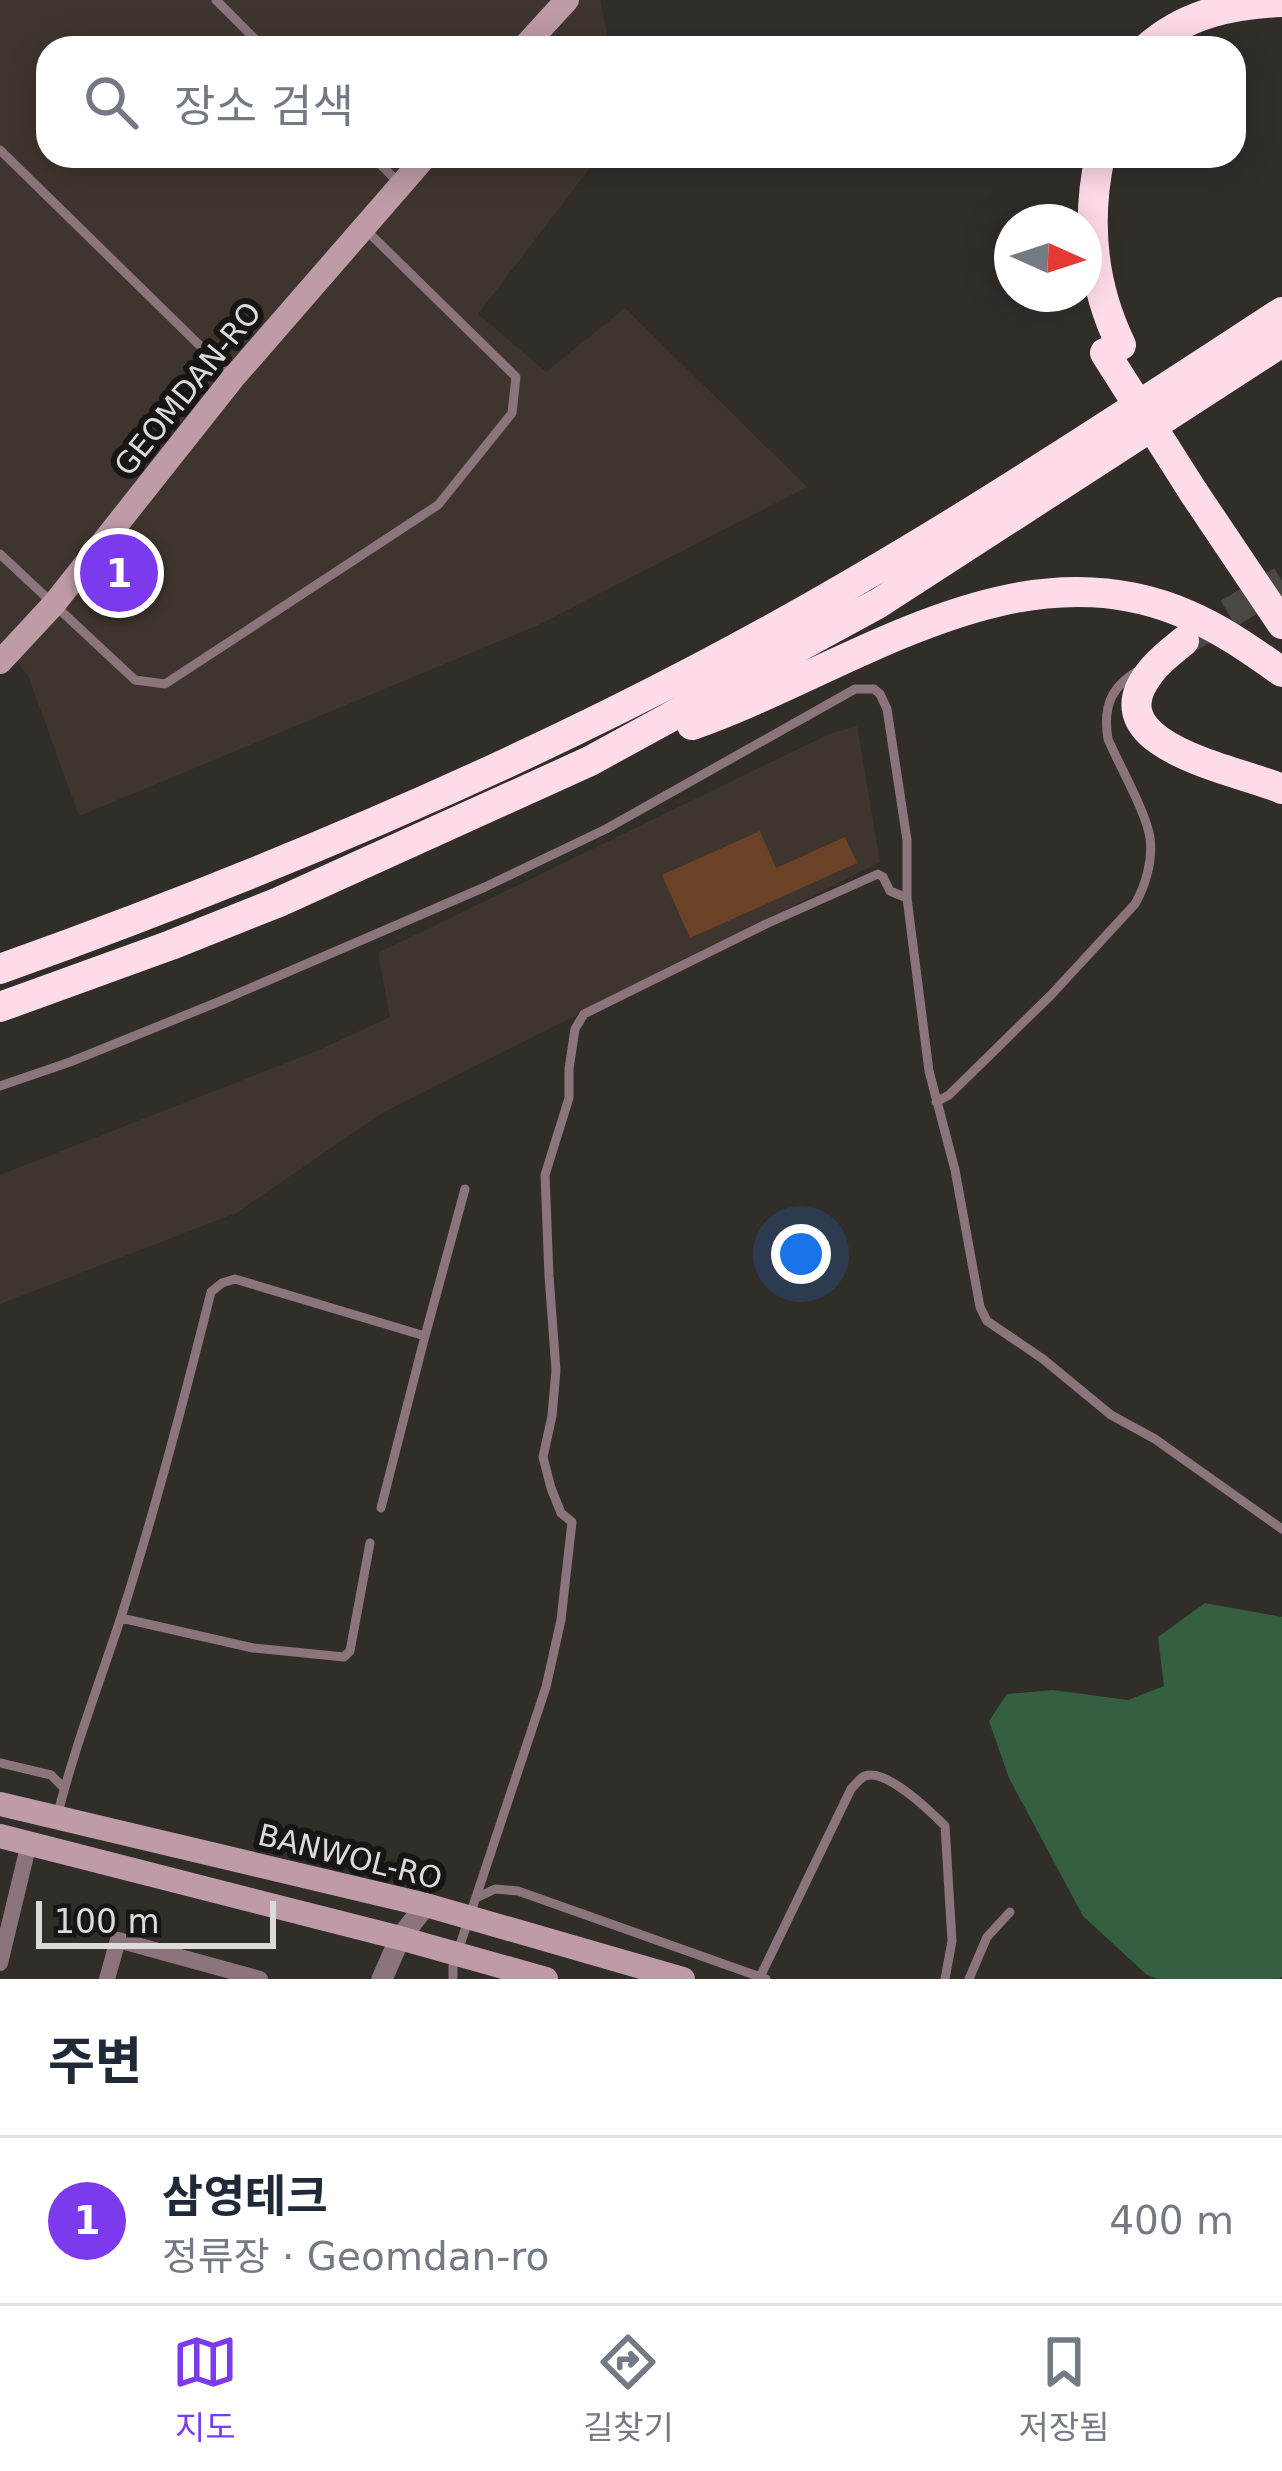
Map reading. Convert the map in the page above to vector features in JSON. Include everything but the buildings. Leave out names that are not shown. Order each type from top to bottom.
[{"type":"highway","points":[[1161,36],[1218,9],[1282,2]]},
{"type":"highway","points":[[1204,36],[1256,20],[1282,20]]},
{"type":"highway","points":[[1075,204],[1081,168]]},
{"type":"highway","points":[[1098,168],[1093,242],[1113,349]]},
{"type":"highway","points":[[0,969],[336,840],[648,695],[970,512],[1282,308]]},
{"type":"highway","points":[[1088,312],[1092,326],[1113,349],[1202,488],[1282,624]]},
{"type":"highway","points":[[0,1007],[279,902],[590,761],[818,639],[1282,342]]},
{"type":"highway","points":[[1202,488],[1282,590]]},
{"type":"highway","points":[[590,761],[781,690],[935,618],[1050,593],[1146,600],[1232,636],[1282,672]]},
{"type":"highway","points":[[1174,650],[1146,677],[1138,695],[1142,727],[1164,746],[1282,789]]},
{"type":"main road","points":[[534,36],[566,0]]},
{"type":"main road","name":"GEOMDAN-RO","points":[[0,662],[54,604],[233,378],[415,168]]},
{"type":"main road","name":"BANWOL-RO","points":[[0,1804],[426,1905],[474,1907],[682,1979]]},
{"type":"main road","points":[[0,1835],[400,1938],[455,1966],[546,1979]]},
{"type":"street","points":[[0,1963],[5,1917],[29,1843]]},
{"type":"street","points":[[382,1979],[400,1938],[426,1905]]},
{"type":"street","points":[[107,1979],[118,1940],[260,1979]]},
{"type":"lane","points":[[216,0],[252,36]]},
{"type":"lane","points":[[0,150],[233,378]]},
{"type":"lane","points":[[384,168],[400,184]]},
{"type":"lane","points":[[0,554],[135,680],[165,685],[438,505],[512,412],[516,377],[363,228]]},
{"type":"lane","points":[[936,1102],[949,1095],[1052,994],[1141,894],[1150,836],[1108,739],[1106,724],[1112,691],[1126,677],[1174,650]]},
{"type":"lane","points":[[0,1086],[218,1002],[484,886],[605,829],[855,689],[874,689],[887,709],[908,840],[907,898],[929,1071],[955,1169],[980,1307],[987,1321],[1112,1415],[1155,1439],[1282,1529]]},
{"type":"lane","points":[[455,1966],[546,1687],[561,1620],[572,1522],[561,1513],[543,1457],[556,1370],[545,1175],[569,1098],[575,1028],[584,1014],[878,874],[890,891],[907,898]]},
{"type":"lane","points":[[381,1508],[465,1189]]},
{"type":"lane","points":[[57,1817],[72,1755],[121,1618],[169,1458],[211,1292],[235,1280],[425,1336]]},
{"type":"lane","points":[[121,1618],[253,1648],[344,1657],[350,1651],[370,1543]]},
{"type":"lane","points":[[0,1763],[51,1775],[64,1788]]},
{"type":"lane","points":[[474,1907],[495,1889],[518,1891],[763,1978],[851,1789],[862,1776],[874,1774],[917,1798],[945,1826],[952,1941],[945,1979]]},
{"type":"lane","points":[[969,1979],[987,1937],[1010,1912]]},
{"type":"shaded area","points":[[0,0],[600,0],[608,36],[36,36],[36,168],[590,168],[478,314],[546,372],[625,308],[807,487],[536,626],[79,816],[28,675],[0,642]]},
{"type":"shaded area","points":[[857,726],[880,862],[382,1113],[236,1213],[0,1304],[0,1175],[319,1050],[390,1017],[378,953],[827,735]]},
{"type":"green space","points":[[1205,1603],[1282,1617],[1279,1979],[1158,1979],[1147,1975],[1083,1916],[1009,1778],[989,1721],[1007,1694],[1053,1690],[1128,1700],[1164,1686],[1158,1637]]},
{"type":"tunnel","points":[[1190,637],[1282,581]]},
{"type":"place","name":"삼영테크","points":[[119,573]]}]
